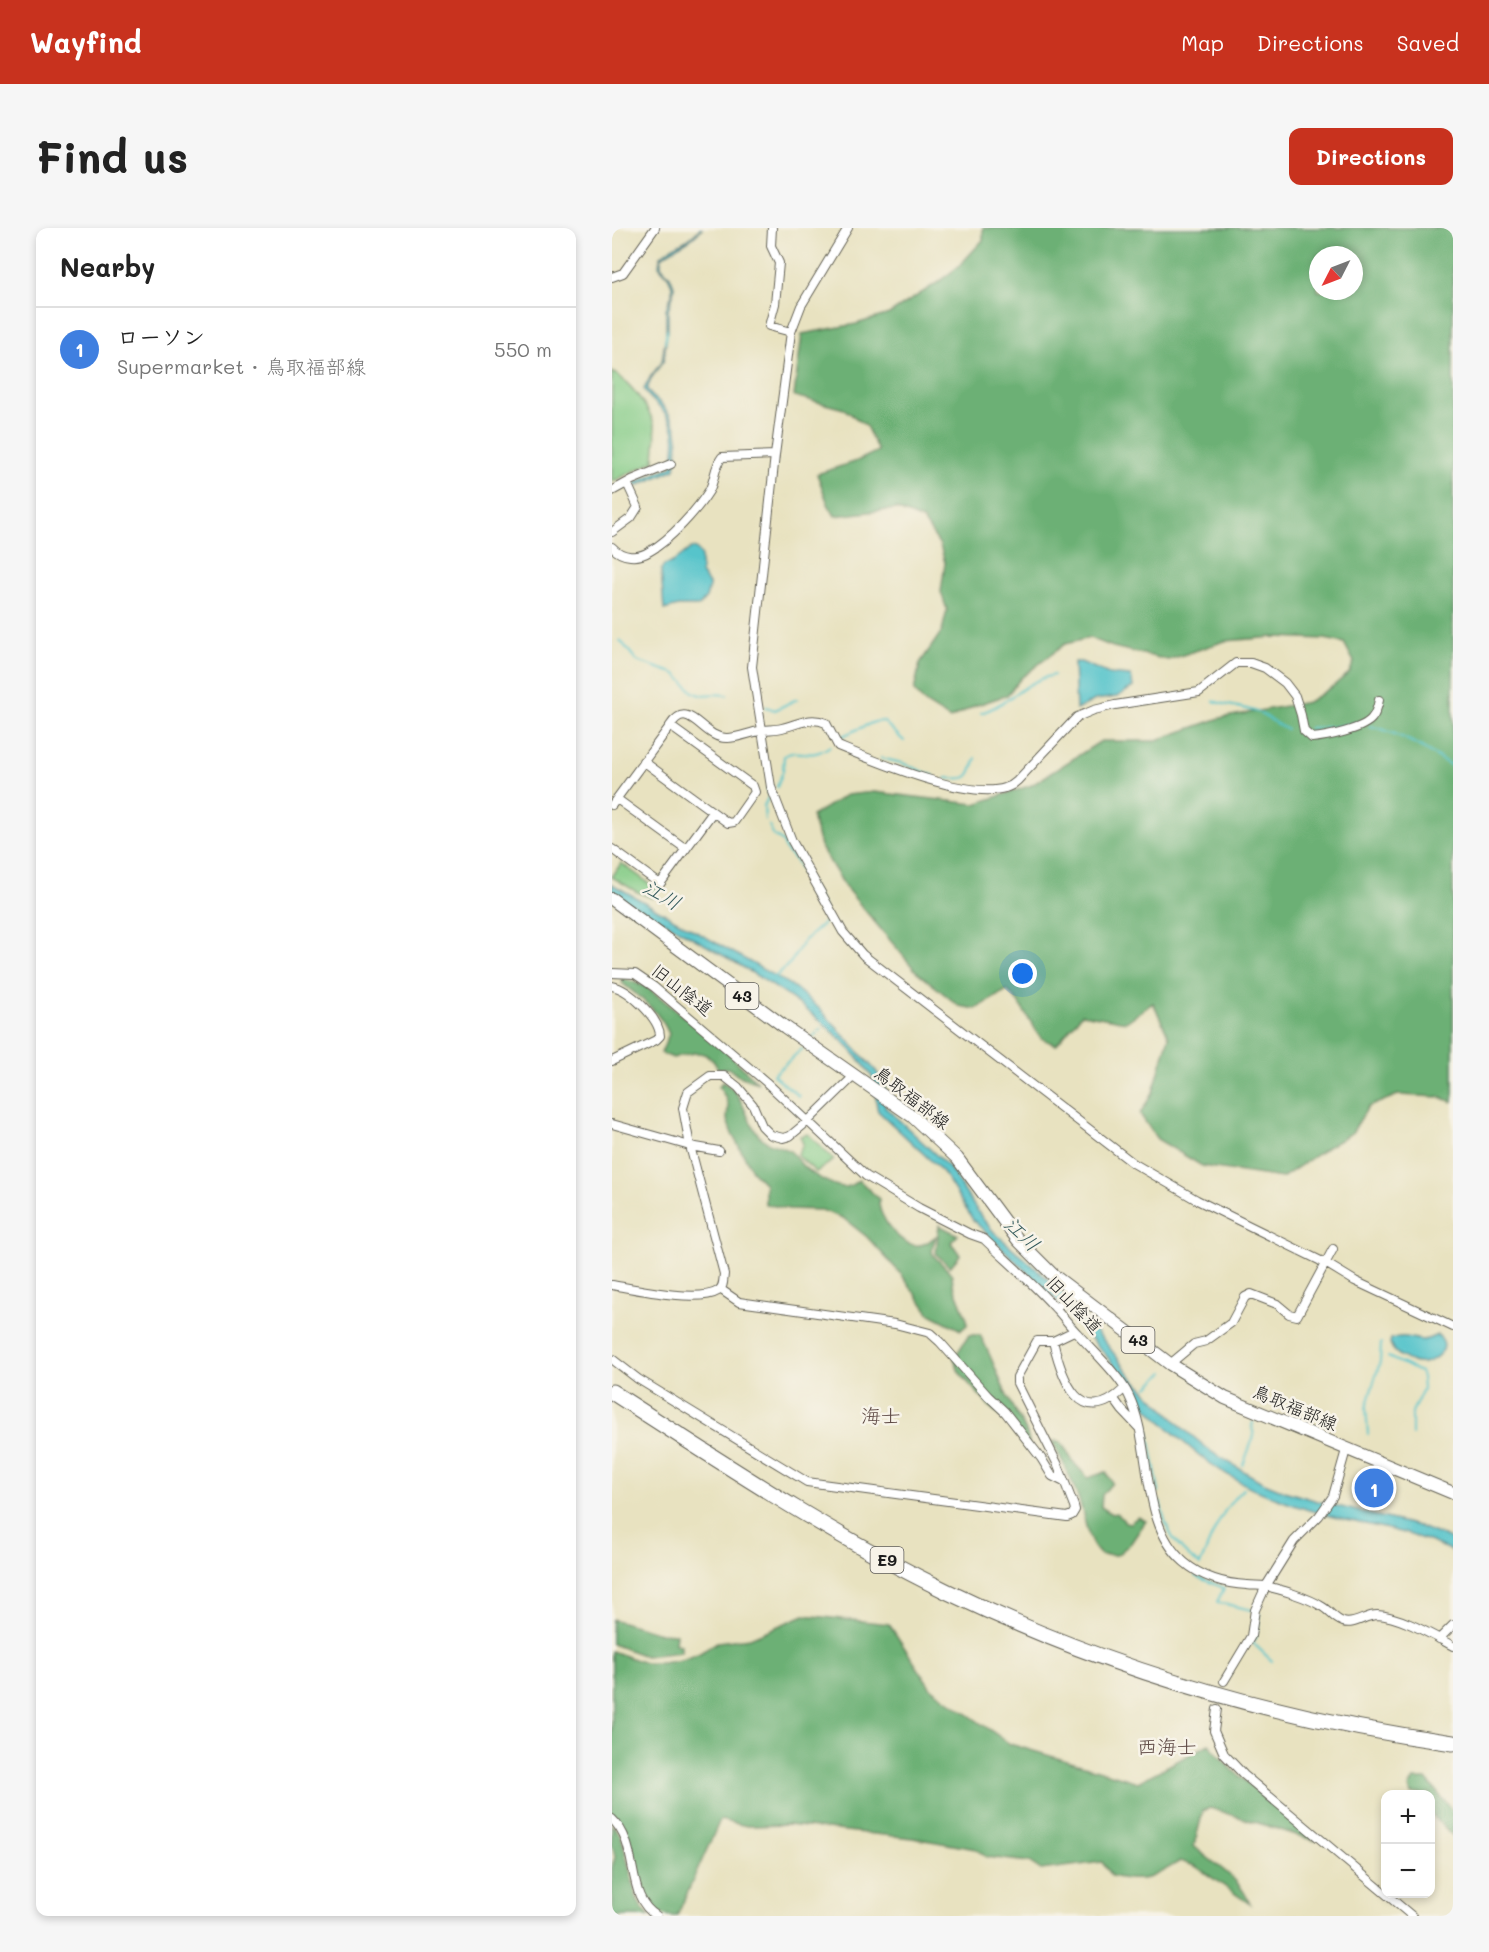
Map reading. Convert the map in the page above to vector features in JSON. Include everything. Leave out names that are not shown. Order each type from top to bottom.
[{"type":"highway","name":"E9","points":[[612,1392],[777,1497],[861,1546],[946,1591],[1076,1647],[1174,1681],[1242,1701],[1344,1725],[1453,1745]]},
{"type":"highway","name":"E9","points":[[612,1398],[774,1503],[837,1539],[942,1596],[1032,1635],[1149,1678],[1231,1703],[1343,1729],[1453,1745]]},
{"type":"main road","name":"鳥取福部線","points":[[612,899],[912,1116],[957,1158],[1018,1239],[1070,1294],[1170,1364],[1225,1398],[1453,1493]]},
{"type":"street","points":[[612,277],[623,273],[655,228]]},
{"type":"street","points":[[772,228],[771,246],[779,263],[775,304],[769,326],[791,332]]},
{"type":"street","points":[[848,228],[801,306],[791,332],[774,455],[752,667],[771,787],[792,841],[843,932],[863,955],[1133,1163],[1197,1200],[1453,1328]]},
{"type":"street","points":[[612,547],[617,553],[633,557],[650,552],[673,533],[709,490],[717,464],[722,457],[774,455]]},
{"type":"street","points":[[612,491],[671,464]]},
{"type":"street","points":[[612,531],[631,518],[638,507],[627,483]]},
{"type":"street","points":[[686,849],[615,802],[674,718],[685,715],[692,717],[713,736],[727,738],[762,730],[780,729],[817,719],[826,723],[838,746],[902,771],[971,790],[1005,788],[1017,781],[1077,717],[1115,705],[1198,692],[1236,663],[1251,663],[1265,668],[1285,683],[1295,696],[1304,731],[1312,738],[1363,725],[1372,719],[1380,700]]},
{"type":"street","points":[[644,761],[728,823],[734,822],[755,792],[753,786],[670,726]]},
{"type":"street","points":[[612,849],[660,884],[713,812]]},
{"type":"street","name":"旧山陰道","points":[[612,973],[634,974],[654,987],[766,1082],[866,1176],[920,1208],[984,1239],[1057,1307],[1074,1331],[1103,1360],[1128,1394],[1139,1428],[1156,1515],[1167,1542],[1175,1553],[1198,1572],[1214,1579],[1245,1585],[1266,1586],[1321,1605],[1339,1621],[1349,1624],[1377,1615],[1398,1620],[1453,1646]]},
{"type":"street","points":[[612,986],[630,994],[644,1008],[660,1028],[660,1036],[612,1060]]},
{"type":"street","points":[[612,1285],[694,1297],[720,1290],[723,1286],[724,1274],[690,1146],[683,1108],[688,1092],[710,1076],[724,1076],[738,1086],[753,1105],[762,1126],[771,1135],[783,1137],[790,1136],[807,1122],[854,1076]]},
{"type":"street","points":[[612,1124],[690,1146],[719,1151]]},
{"type":"street","points":[[1170,1364],[1194,1344],[1206,1341],[1231,1323],[1245,1297],[1251,1294],[1277,1304],[1289,1314],[1298,1316],[1333,1249]]},
{"type":"street","points":[[720,1290],[739,1302],[895,1324],[930,1333],[1005,1412],[1052,1476],[1064,1482]]},
{"type":"street","points":[[1057,1307],[1070,1294]]},
{"type":"street","points":[[612,1359],[638,1379],[807,1482],[1067,1517],[1075,1510],[1058,1465],[1017,1380],[1017,1374],[1037,1341],[1053,1341],[1074,1331]]},
{"type":"street","points":[[1053,1341],[1059,1363],[1074,1395],[1093,1406],[1114,1399],[1124,1389]]},
{"type":"street","points":[[1114,1399],[1139,1428]]},
{"type":"street","points":[[1224,1681],[1251,1636],[1256,1610],[1266,1586],[1294,1541],[1319,1516],[1333,1496],[1346,1450]]},
{"type":"street","points":[[1439,1639],[1453,1625]]},
{"type":"street","points":[[1217,1709],[1214,1731],[1224,1754],[1244,1775],[1412,1916]]},
{"type":"street","points":[[612,1819],[626,1836],[639,1894],[644,1906],[657,1916]]},
{"type":"green space","points":[[983,228],[1453,228],[1453,1102],[1439,1097],[1398,1095],[1368,1107],[1352,1133],[1282,1178],[1202,1166],[1157,1139],[1140,1114],[1153,1092],[1169,1037],[1153,1003],[1126,1022],[1082,1014],[1056,1045],[1041,1038],[1018,1002],[1007,990],[976,1009],[959,1006],[916,971],[846,888],[820,846],[812,816],[846,795],[874,792],[975,804],[1032,785],[1101,741],[1154,741],[1220,718],[1308,702],[1349,673],[1354,662],[1344,643],[1325,639],[1275,637],[1225,641],[1168,660],[1113,647],[1090,638],[1065,644],[1021,678],[1007,695],[974,706],[950,719],[926,704],[914,691],[920,663],[942,631],[947,610],[941,592],[945,563],[940,545],[923,520],[896,509],[835,516],[817,474],[857,461],[878,451],[866,426],[844,409],[794,396],[802,334],[856,324],[889,314],[959,266],[983,240]]},
{"type":"green space","points":[[612,372],[632,388],[644,404],[653,420],[656,435],[654,461],[612,482]]},
{"type":"green space","points":[[621,863],[658,890],[653,898],[637,892],[612,877]]},
{"type":"green space","points":[[622,978],[647,987],[724,1049],[758,1083],[737,1075],[728,1068],[718,1069],[714,1062],[704,1054],[693,1053],[673,1058],[661,1053],[669,1034],[665,1026],[649,1006],[622,983]]},
{"type":"green space","points":[[722,1082],[736,1093],[752,1126],[764,1140],[790,1151],[806,1168],[832,1184],[845,1187],[859,1180],[879,1199],[882,1215],[900,1238],[916,1245],[926,1243],[936,1236],[932,1249],[933,1255],[952,1274],[953,1284],[967,1319],[967,1325],[961,1330],[930,1314],[901,1274],[867,1237],[843,1218],[821,1210],[789,1209],[765,1204],[765,1184],[753,1172],[727,1120],[728,1106],[719,1087]]},
{"type":"green space","points":[[808,1134],[834,1160],[816,1172],[797,1155],[803,1144],[800,1136]]},
{"type":"green space","points":[[939,1225],[958,1235],[951,1242],[960,1255],[950,1267],[936,1254]]},
{"type":"green space","points":[[969,1335],[980,1335],[1009,1400],[1025,1429],[1029,1447],[959,1372],[954,1358]]},
{"type":"green space","points":[[1052,1441],[1061,1442],[1074,1463],[1088,1478],[1106,1472],[1112,1483],[1102,1495],[1101,1507],[1112,1514],[1117,1513],[1125,1522],[1130,1523],[1138,1517],[1146,1521],[1131,1543],[1117,1555],[1101,1555],[1092,1544],[1077,1495]]},
{"type":"green space","points":[[804,1615],[889,1624],[931,1688],[1010,1744],[1138,1782],[1209,1744],[1230,1768],[1316,1841],[1210,1808],[1203,1811],[1194,1846],[1233,1878],[1250,1904],[1195,1866],[1180,1861],[1148,1878],[1132,1879],[1111,1876],[1102,1862],[1041,1870],[1029,1862],[986,1857],[976,1849],[913,1838],[788,1825],[747,1826],[720,1820],[677,1916],[656,1912],[651,1908],[643,1893],[627,1832],[623,1824],[612,1816],[612,1651],[645,1663],[682,1660],[700,1653],[717,1642],[750,1638]]},
{"type":"green space","points":[[612,1619],[660,1633],[676,1634],[675,1644],[681,1645],[681,1652],[645,1656],[612,1644]]},
{"type":"green space","points":[[1414,1779],[1426,1779],[1453,1811],[1453,1836],[1435,1818],[1435,1790],[1410,1790]]},
{"type":"green space","points":[[612,1824],[621,1835],[637,1899],[650,1916],[612,1916],[612,1868],[615,1857],[612,1844]]},
{"type":"water","points":[[702,228],[693,237],[661,258],[661,266],[670,276],[674,286],[673,295],[668,310],[668,332],[666,332],[666,309],[672,294],[672,286],[668,276],[659,266],[660,257],[669,249],[691,237]]},
{"type":"water","points":[[665,340],[664,360],[647,389],[669,414],[676,429],[678,443],[675,469],[636,486],[634,483],[672,466],[675,442],[673,428],[666,414],[644,389],[651,376],[662,362]]},
{"type":"water","points":[[691,548],[696,549],[701,555],[701,573],[709,584],[706,598],[699,606],[678,606],[664,610],[661,570],[664,565],[673,562]]},
{"type":"water","points":[[1074,662],[1081,662],[1109,674],[1130,676],[1133,687],[1117,697],[1095,700],[1076,710]]},
{"type":"water","points":[[612,884],[794,987],[820,1009],[876,1071],[885,1086],[885,1107],[948,1166],[982,1218],[994,1232],[1057,1287],[1133,1378],[1185,1430],[1213,1453],[1262,1482],[1284,1491],[1418,1526],[1453,1540],[1453,1552],[1408,1534],[1330,1516],[1273,1497],[1237,1480],[1203,1459],[1135,1395],[1136,1393],[1105,1354],[1057,1301],[973,1220],[943,1172],[878,1111],[871,1075],[842,1040],[807,1010],[770,984],[619,898],[612,893]]},
{"type":"water","points":[[1437,1335],[1443,1341],[1443,1350],[1434,1359],[1422,1363],[1400,1356],[1390,1343],[1391,1339],[1396,1338],[1422,1340]]},
{"type":"waterway","points":[[665,343],[667,330]]},
{"type":"waterway","points":[[620,640],[637,661],[676,674],[693,692],[701,695],[727,695]]},
{"type":"waterway","points":[[981,713],[1035,682],[1054,675]]},
{"type":"waterway","points":[[766,707],[775,710],[797,699]]},
{"type":"waterway","points":[[1214,701],[1257,712],[1287,729]]},
{"type":"waterway","points":[[840,737],[874,722],[883,721],[904,741]]},
{"type":"waterway","points":[[1309,728],[1357,723]]},
{"type":"waterway","points":[[1370,726],[1403,738],[1453,767]]},
{"type":"waterway","points":[[777,787],[783,771],[784,756],[795,752],[816,753],[830,746]]},
{"type":"waterway","points":[[881,758],[902,763],[934,776]]},
{"type":"waterway","points":[[946,778],[967,777],[976,758]]},
{"type":"waterway","points":[[765,820],[764,806],[769,796],[767,788]]},
{"type":"waterway","points":[[769,825],[773,835],[783,842],[785,849],[795,860],[824,908]]},
{"type":"waterway","points":[[774,978],[791,962],[803,942],[827,918]]},
{"type":"waterway","points":[[812,1038],[821,1029]]},
{"type":"waterway","points":[[799,1096],[773,1075],[802,1049]]},
{"type":"waterway","points":[[1368,1434],[1366,1408],[1380,1362],[1381,1343]]},
{"type":"waterway","points":[[1388,1357],[1420,1372],[1422,1377],[1423,1389],[1412,1412],[1412,1435]]},
{"type":"waterway","points":[[1148,1387],[1164,1372]]},
{"type":"waterway","points":[[1138,1405],[1148,1431],[1159,1492]]},
{"type":"waterway","points":[[1243,1465],[1254,1436],[1253,1422]]},
{"type":"waterway","points":[[1200,1565],[1223,1515],[1243,1489]]},
{"type":"waterway","points":[[1160,1501],[1172,1537],[1183,1551],[1199,1564]]},
{"type":"waterway","points":[[1195,1576],[1224,1588],[1217,1602],[1252,1610]]},
{"type":"waterway","points":[[1260,1614],[1253,1643],[1272,1661]]},
{"type":"place","name":"ローソン","points":[[1374,1488]]},
{"type":"district","name":"海士","points":[[881,1416]]},
{"type":"district","name":"西海士","points":[[1167,1747]]},
{"type":"water label","name":"江川","points":[[662,895]]},
{"type":"water label","name":"江川","points":[[1022,1234]]}]
